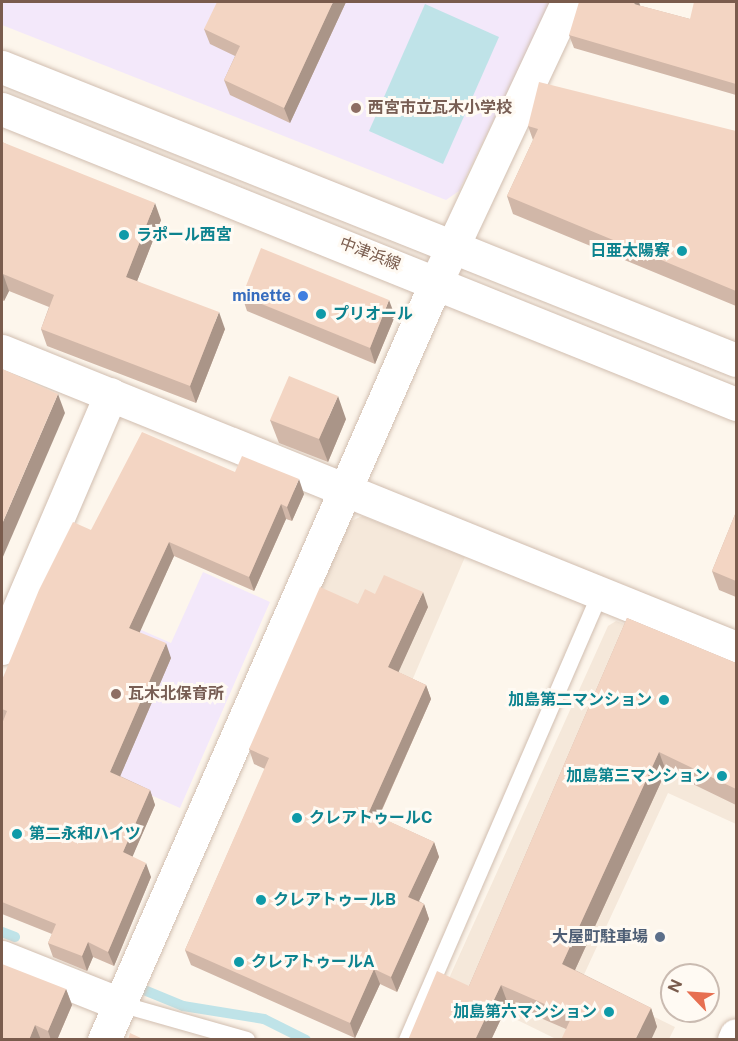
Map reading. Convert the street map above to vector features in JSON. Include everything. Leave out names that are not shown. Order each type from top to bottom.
[{"type":"street","points":[[104,1040],[347,492],[452,246],[567,2]]},
{"type":"street","points":[[2,67],[736,360]]},
{"type":"street","name":"中津浜線","points":[[2,109],[437,280],[736,404]]},
{"type":"street","points":[[2,351],[347,492],[601,591],[736,648]]},
{"type":"street","points":[[2,648],[111,394]]},
{"type":"street","points":[[2,957],[120,1004]]},
{"type":"street","points":[[734,1040],[736,1035]]},
{"type":"lane","points":[[407,1040],[601,591]]},
{"type":"lane","points":[[120,1004],[247,1040]]},
{"type":"shaded area","name":"西宮市立瓦木小学校","points":[[2,2],[551,2],[459,191],[446,200],[2,25]]},
{"type":"shaded area","points":[[362,516],[465,557],[411,683],[299,635],[347,523]]},
{"type":"shaded area","name":"瓦木北保育所","points":[[203,572],[270,602],[180,808],[2,729],[2,680],[43,587],[171,643]]},
{"type":"shaded area","points":[[616,621],[736,666],[736,824],[668,793],[581,981],[660,1020],[660,1023],[675,1027],[669,1039],[556,1039],[446,985],[608,626]]},
{"type":"water","points":[[425,4],[499,37],[443,164],[369,131]]},
{"type":"building","points":[[217,2],[333,2],[284,108],[224,80],[240,46],[204,29]]},
{"type":"building","points":[[579,2],[635,2],[634,4],[690,19],[694,2],[736,2],[736,84],[569,35]]},
{"type":"building","points":[[539,82],[736,131],[736,291],[507,196],[538,129],[528,126]]},
{"type":"building","points":[[2,142],[155,203],[126,277],[219,312],[190,386],[41,329],[54,295],[3,274],[2,276]]},
{"type":"building","name":"プリオール","points":[[261,248],[389,300],[370,348],[242,296]]},
{"type":"building","points":[[2,369],[58,394],[2,524]]},
{"type":"building","points":[[289,376],[338,396],[319,439],[270,420]]},
{"type":"building","points":[[142,432],[235,472],[242,456],[299,479],[287,507],[281,504],[249,577],[169,542],[129,628],[166,643],[110,772],[150,790],[123,852],[146,863],[108,952],[88,942],[82,956],[48,943],[56,924],[2,902],[2,724],[7,711],[2,709],[2,680],[39,590],[73,522],[91,530]]},
{"type":"building","points":[[736,512],[736,581],[712,571]]},
{"type":"building","points":[[384,575],[423,592],[388,667],[426,685],[369,812],[434,842],[408,897],[424,904],[391,977],[374,969],[350,1023],[185,950],[269,758],[249,749],[320,587],[358,604],[365,589],[375,594]]},
{"type":"building","points":[[627,618],[736,663],[736,789],[659,752],[562,964],[651,1008],[635,1040],[561,1040],[572,1016],[501,985],[475,1040],[408,1040],[437,971],[469,986]]},
{"type":"building","points":[[2,964],[66,989],[48,1031],[35,1025],[29,1040],[2,1040]]},
{"type":"building","points":[[130,1033],[145,1040],[128,1040]]},
{"type":"waterway","points":[[2,932],[15,937]]},
{"type":"waterway","points":[[144,990],[183,1006],[264,1019],[306,1040]]},
{"type":"place","name":"西宮市立瓦木小学校","points":[[356,108]]},
{"type":"place","name":"ラポール西宮","points":[[124,235]]},
{"type":"place","name":"日亜太陽寮","points":[[682,251]]},
{"type":"place","name":"minette","points":[[303,296]]},
{"type":"place","name":"プリオール","points":[[321,314]]},
{"type":"place","name":"瓦木北保育所","points":[[116,694]]},
{"type":"place","name":"加島第二マンション","points":[[664,700]]},
{"type":"place","name":"加島第三マンション","points":[[722,776]]},
{"type":"place","name":"クレアトゥールC","points":[[297,818]]},
{"type":"place","name":"第二永和ハイツ","points":[[17,834]]},
{"type":"place","name":"クレアトゥールB","points":[[261,900]]},
{"type":"place","name":"大屋町駐車場","points":[[660,937]]},
{"type":"place","name":"クレアトゥールA","points":[[239,962]]},
{"type":"place","name":"加島第六マンション","points":[[609,1012]]}]
